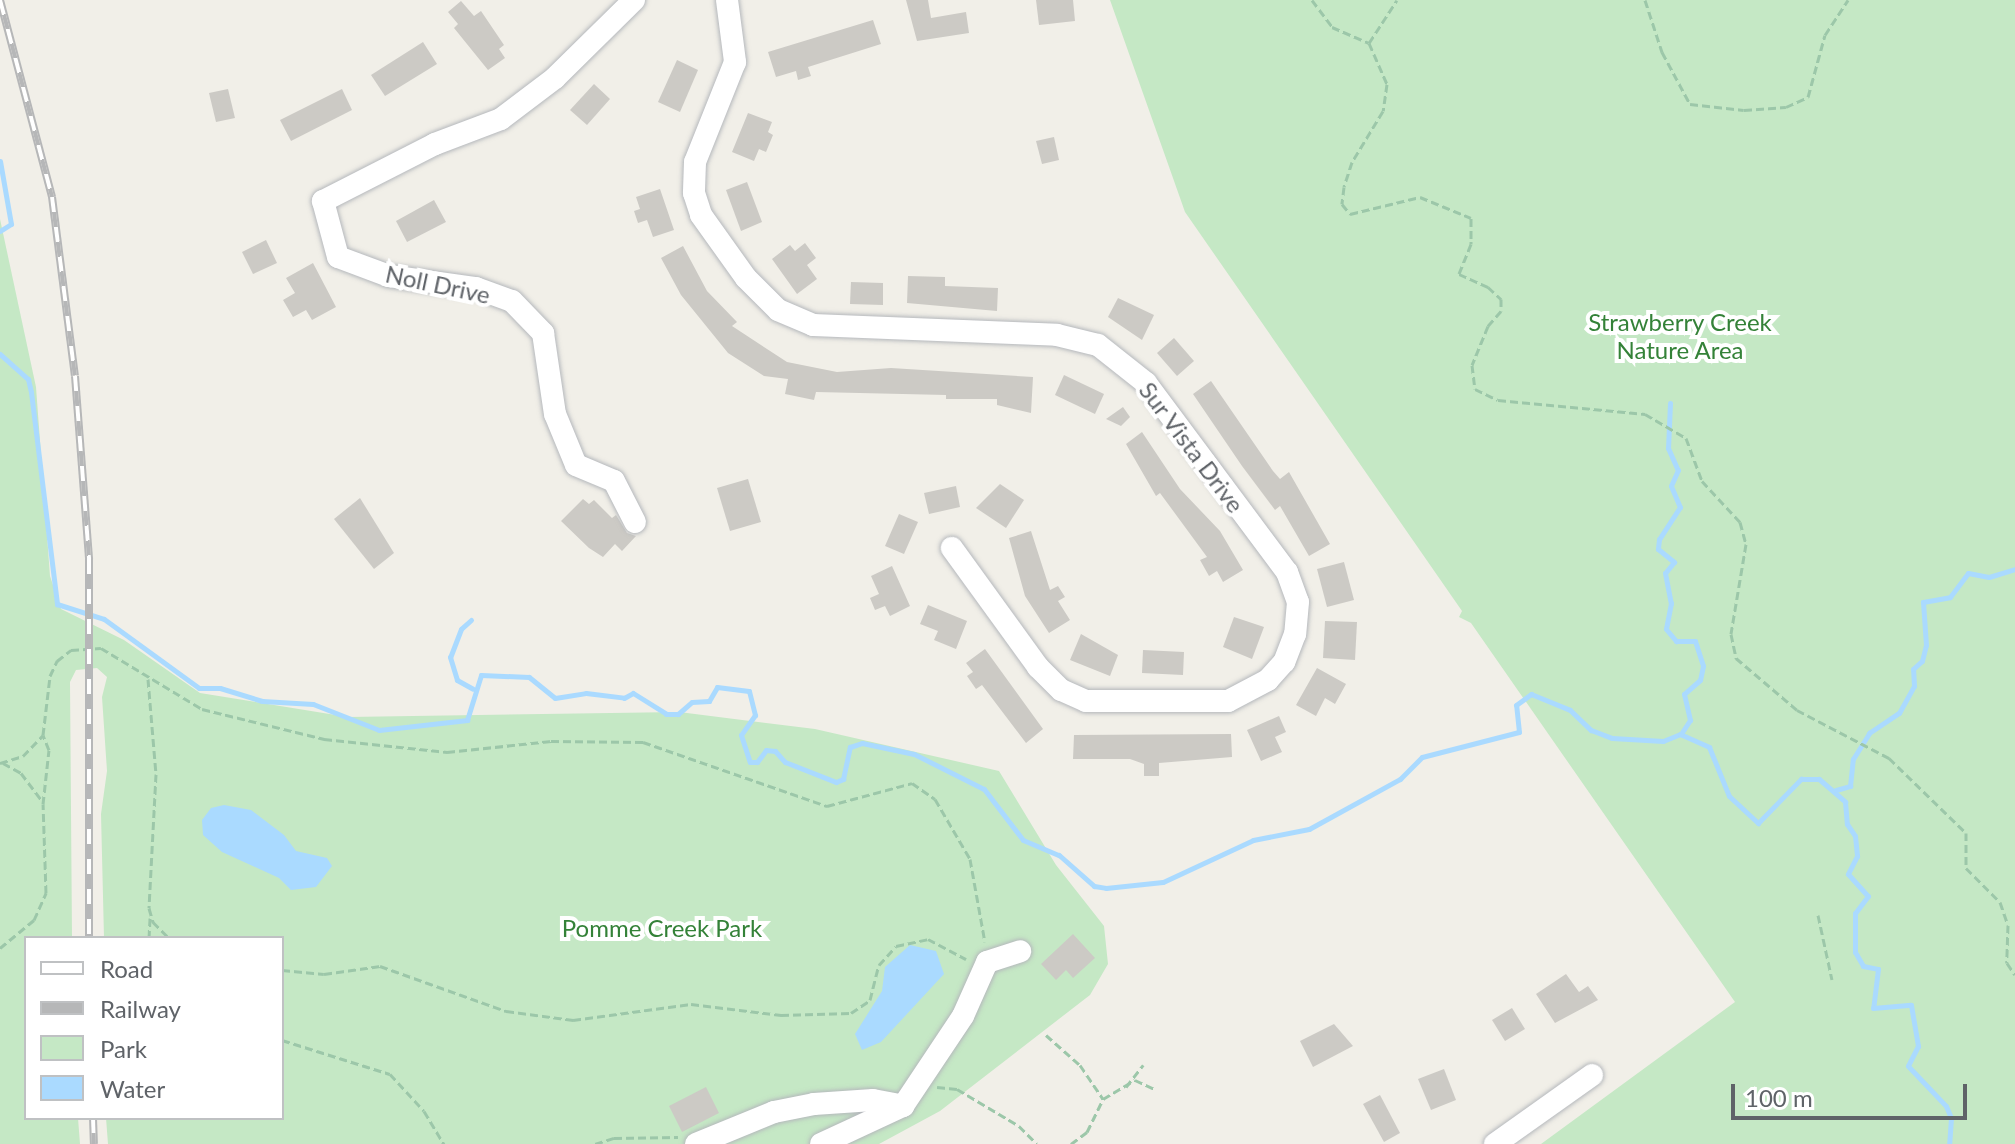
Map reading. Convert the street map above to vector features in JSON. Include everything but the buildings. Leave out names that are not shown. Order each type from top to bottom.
[{"type":"street","name":"Noll Drive","points":[[634,0],[555,78],[501,119],[435,144],[323,201],[338,257],[389,276],[476,288],[512,301],[543,333],[555,414],[576,465],[614,481],[635,522]]},
{"type":"street","name":"Sur Vista Drive","points":[[727,0],[735,62],[695,162],[694,193],[701,215],[746,278],[778,310],[813,325],[1057,335],[1098,345],[1146,383],[1287,572],[1298,602],[1295,634],[1284,662],[1268,680],[1228,701],[1086,701],[1061,690],[1038,667],[952,548]]},
{"type":"street","points":[[821,1144],[903,1106],[963,1016],[985,966],[1020,951]]},
{"type":"street","points":[[1495,1144],[1592,1075]]},
{"type":"street","points":[[689,1141],[774,1112],[814,1104],[873,1100],[903,1106]]},
{"type":"path","points":[[1312,0],[1332,27],[1369,43],[1387,84],[1383,111],[1352,162],[1342,204],[1350,214],[1420,197],[1471,218],[1471,244],[1459,274],[1488,287],[1501,299],[1501,311],[1488,326],[1472,365],[1475,389],[1498,400],[1645,414],[1686,438],[1702,481],[1740,522],[1746,544],[1731,634],[1736,658],[1797,710],[1889,758],[1966,833],[1966,868],[2000,902],[2008,925],[2007,963],[2015,975]]},
{"type":"path","points":[[1369,43],[1397,0]]},
{"type":"path","points":[[1645,0],[1662,52],[1690,104],[1744,110],[1786,107],[1808,97],[1825,35],[1848,0]]},
{"type":"path","points":[[0,948],[42,908],[43,804],[49,750],[43,735],[50,676],[64,653],[78,648],[111,651],[148,679],[202,709],[272,729],[387,749],[447,752],[551,741],[643,742],[827,806],[847,804],[904,782],[920,785],[944,811],[970,859],[985,966]]},
{"type":"path","points":[[148,679],[156,763],[149,936]]},
{"type":"path","points":[[1,763],[23,756],[43,735]]},
{"type":"path","points":[[1,763],[21,773],[43,804]]},
{"type":"path","points":[[150,914],[167,936]]},
{"type":"path","points":[[1818,915],[1832,980]]},
{"type":"path","points":[[284,970],[324,974],[380,966],[506,1011],[573,1020],[691,1004],[781,1015],[851,1013],[873,996],[879,965],[889,951],[921,939],[934,940],[985,966]]},
{"type":"path","points":[[1046,1035],[1080,1065],[1103,1099]]},
{"type":"path","points":[[284,1041],[390,1074],[424,1111],[444,1144]]},
{"type":"path","points":[[1126,1087],[1143,1065]]},
{"type":"path","points":[[1071,1144],[1087,1132],[1103,1099],[1142,1080],[1156,1090]]},
{"type":"path","points":[[917,1085],[957,1089],[1019,1126],[1037,1144]]},
{"type":"path","points":[[595,1144],[614,1138],[689,1141]]},
{"type":"green space","name":"Strawberry Creek Nature Area","points":[[1110,0],[2015,0],[2015,1144],[1541,1144],[1735,1002],[1471,623],[1459,617],[1462,611],[1185,212]]},
{"type":"green space","name":"Pomme Creek Park","points":[[0,219],[36,387],[50,576],[61,609],[124,640],[200,693],[348,717],[679,712],[815,729],[999,771],[1056,865],[1104,926],[1108,964],[1090,995],[940,1111],[879,1144],[108,1144],[106,1120],[284,1120],[284,936],[104,936],[101,814],[107,771],[102,697],[107,677],[97,668],[76,670],[70,682],[72,936],[24,936],[24,1120],[78,1120],[80,1144],[0,1144]]},
{"type":"water","points":[[224,805],[251,810],[284,835],[296,851],[327,858],[332,866],[316,887],[291,890],[279,878],[222,852],[203,835],[202,820],[211,808]]},
{"type":"water","points":[[910,945],[936,951],[944,974],[881,1042],[862,1050],[855,1034],[882,991],[885,967]]},
{"type":"waterway","points":[[0,161],[11,224],[0,231]]},
{"type":"waterway","points":[[0,354],[28,379],[31,392],[57,604],[104,619],[199,688],[220,688],[262,701],[313,704],[379,730],[467,720],[481,675],[529,677],[555,698],[586,693],[624,698],[633,693],[666,714],[678,714],[692,702],[709,701],[717,687],[749,691],[755,715],[741,735],[750,762],[757,762],[766,750],[775,751],[785,762],[836,782],[843,779],[850,747],[862,743],[914,754],[984,789],[1023,840],[1059,855],[1094,886],[1106,888],[1163,882],[1253,840],[1309,829],[1400,779],[1422,757],[1519,732],[1516,705],[1531,694],[1570,710],[1591,730],[1612,738],[1663,741],[1680,734],[1709,747],[1729,796],[1758,823],[1801,779],[1819,779],[1845,802],[1847,824],[1855,836],[1857,856],[1848,874],[1868,896],[1855,913],[1855,952],[1863,966],[1878,969],[1873,1008],[1911,1005],[1918,1046],[1908,1066],[1946,1106],[1951,1118],[1949,1144]]},
{"type":"waterway","points":[[1670,403],[1668,448],[1678,470],[1671,486],[1680,507],[1659,539],[1658,549],[1674,562],[1665,573],[1671,603],[1666,629],[1676,641],[1695,641],[1703,666],[1700,680],[1684,694],[1690,720],[1681,734]]},
{"type":"waterway","points":[[1836,790],[1850,786],[1853,759],[1869,733],[1899,713],[1914,686],[1913,669],[1922,661],[1926,645],[1923,602],[1950,597],[1968,573],[1989,577],[2015,569]]},
{"type":"waterway","points":[[471,620],[461,629],[450,657],[457,680],[473,689]]},
{"type":"railway","points":[[0,0],[52,197],[75,376],[89,559],[89,936]]},
{"type":"railway","points":[[93,1120],[94,1144]]}]
